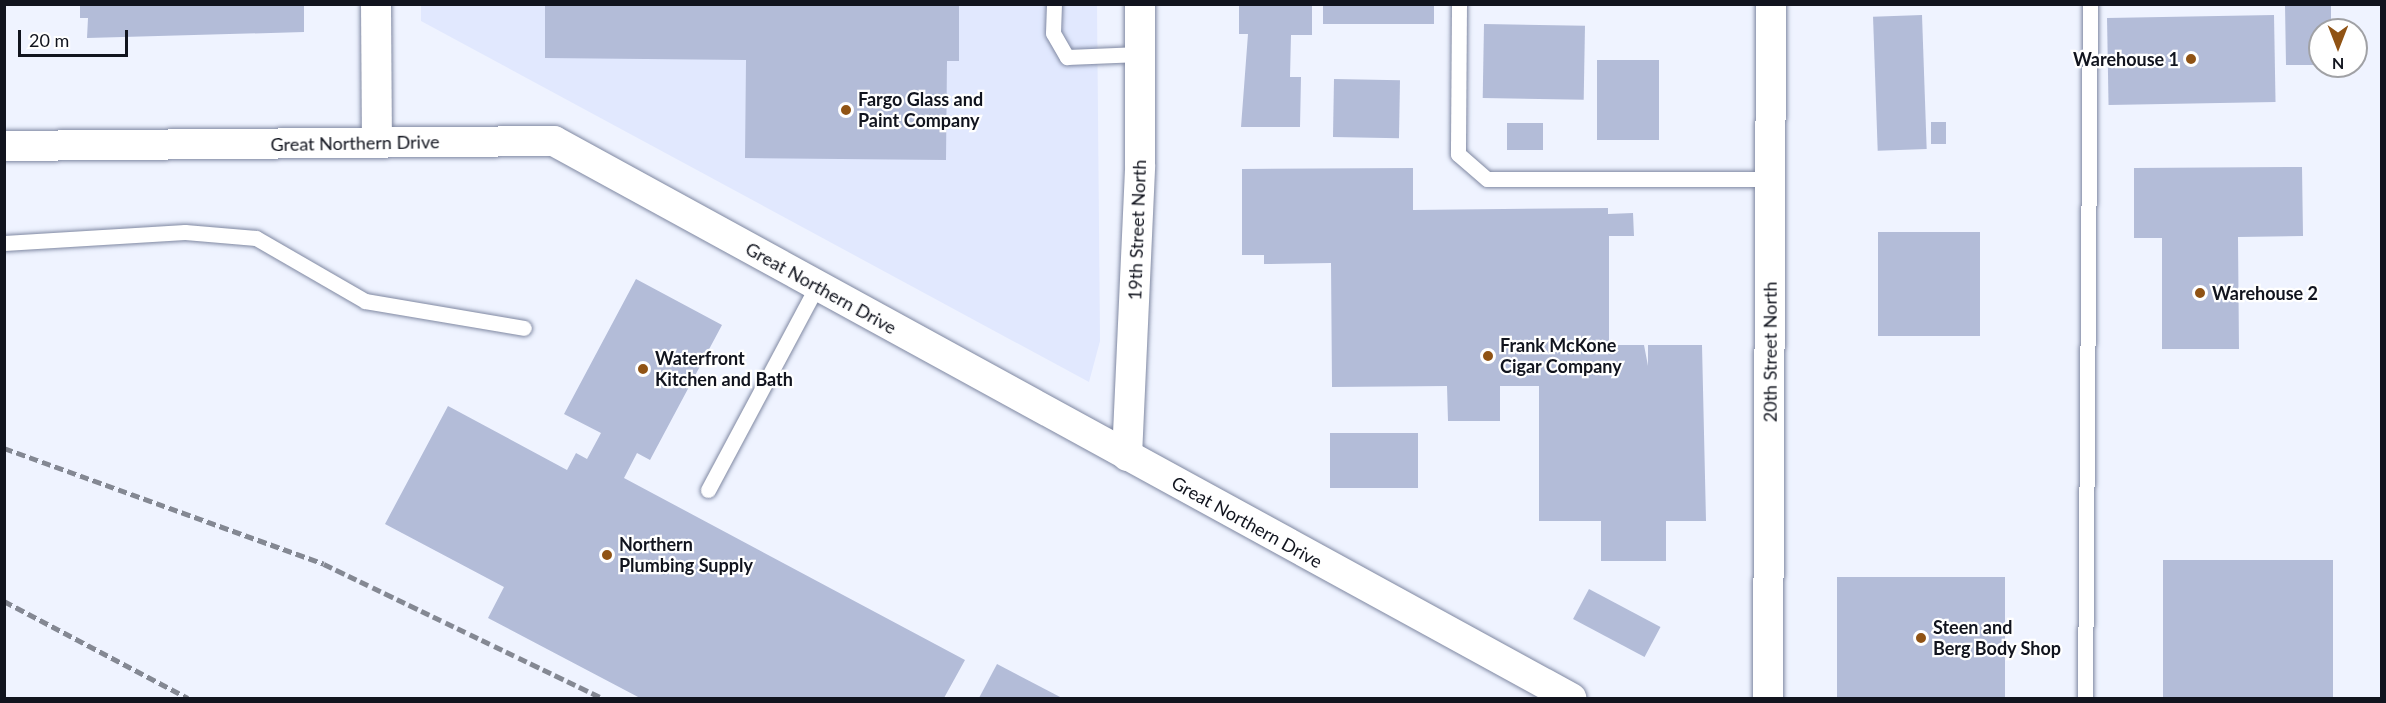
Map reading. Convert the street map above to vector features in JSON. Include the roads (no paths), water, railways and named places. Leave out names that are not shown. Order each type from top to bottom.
[{"type":"street","points":[[376,4],[377,143]]},
{"type":"street","name":"19th Street North","points":[[1127,456],[1140,4]]},
{"type":"street","name":"20th Street North","points":[[1768,699],[1771,4]]},
{"type":"street","name":"Great Northern Drive","points":[[4,146],[554,141],[1571,699]]},
{"type":"lane","points":[[1054,4],[1053,33],[1067,57],[1140,54]]},
{"type":"lane","points":[[1460,4],[1458,154],[1487,179],[1771,179]]},
{"type":"lane","points":[[2085,699],[2091,4]]},
{"type":"lane","points":[[4,243],[185,232],[256,238],[365,301],[524,328]]},
{"type":"lane","points":[[708,490],[817,286]]},
{"type":"railway","points":[[4,448],[324,564],[603,698]]},
{"type":"railway","points":[[4,601],[188,698]]},
{"type":"place","name":"Warehouse 1","points":[[2191,59]]},
{"type":"place","name":"Fargo Glass and Paint Company","points":[[846,110]]},
{"type":"place","name":"Warehouse 2","points":[[2200,293]]},
{"type":"place","name":"Frank McKone Cigar Company","points":[[1488,356]]},
{"type":"place","name":"Waterfront Kitchen and Bath","points":[[643,369]]},
{"type":"place","name":"Northern Plumbing Supply","points":[[607,555]]},
{"type":"place","name":"Steen and Berg Body Shop","points":[[1921,638]]}]
